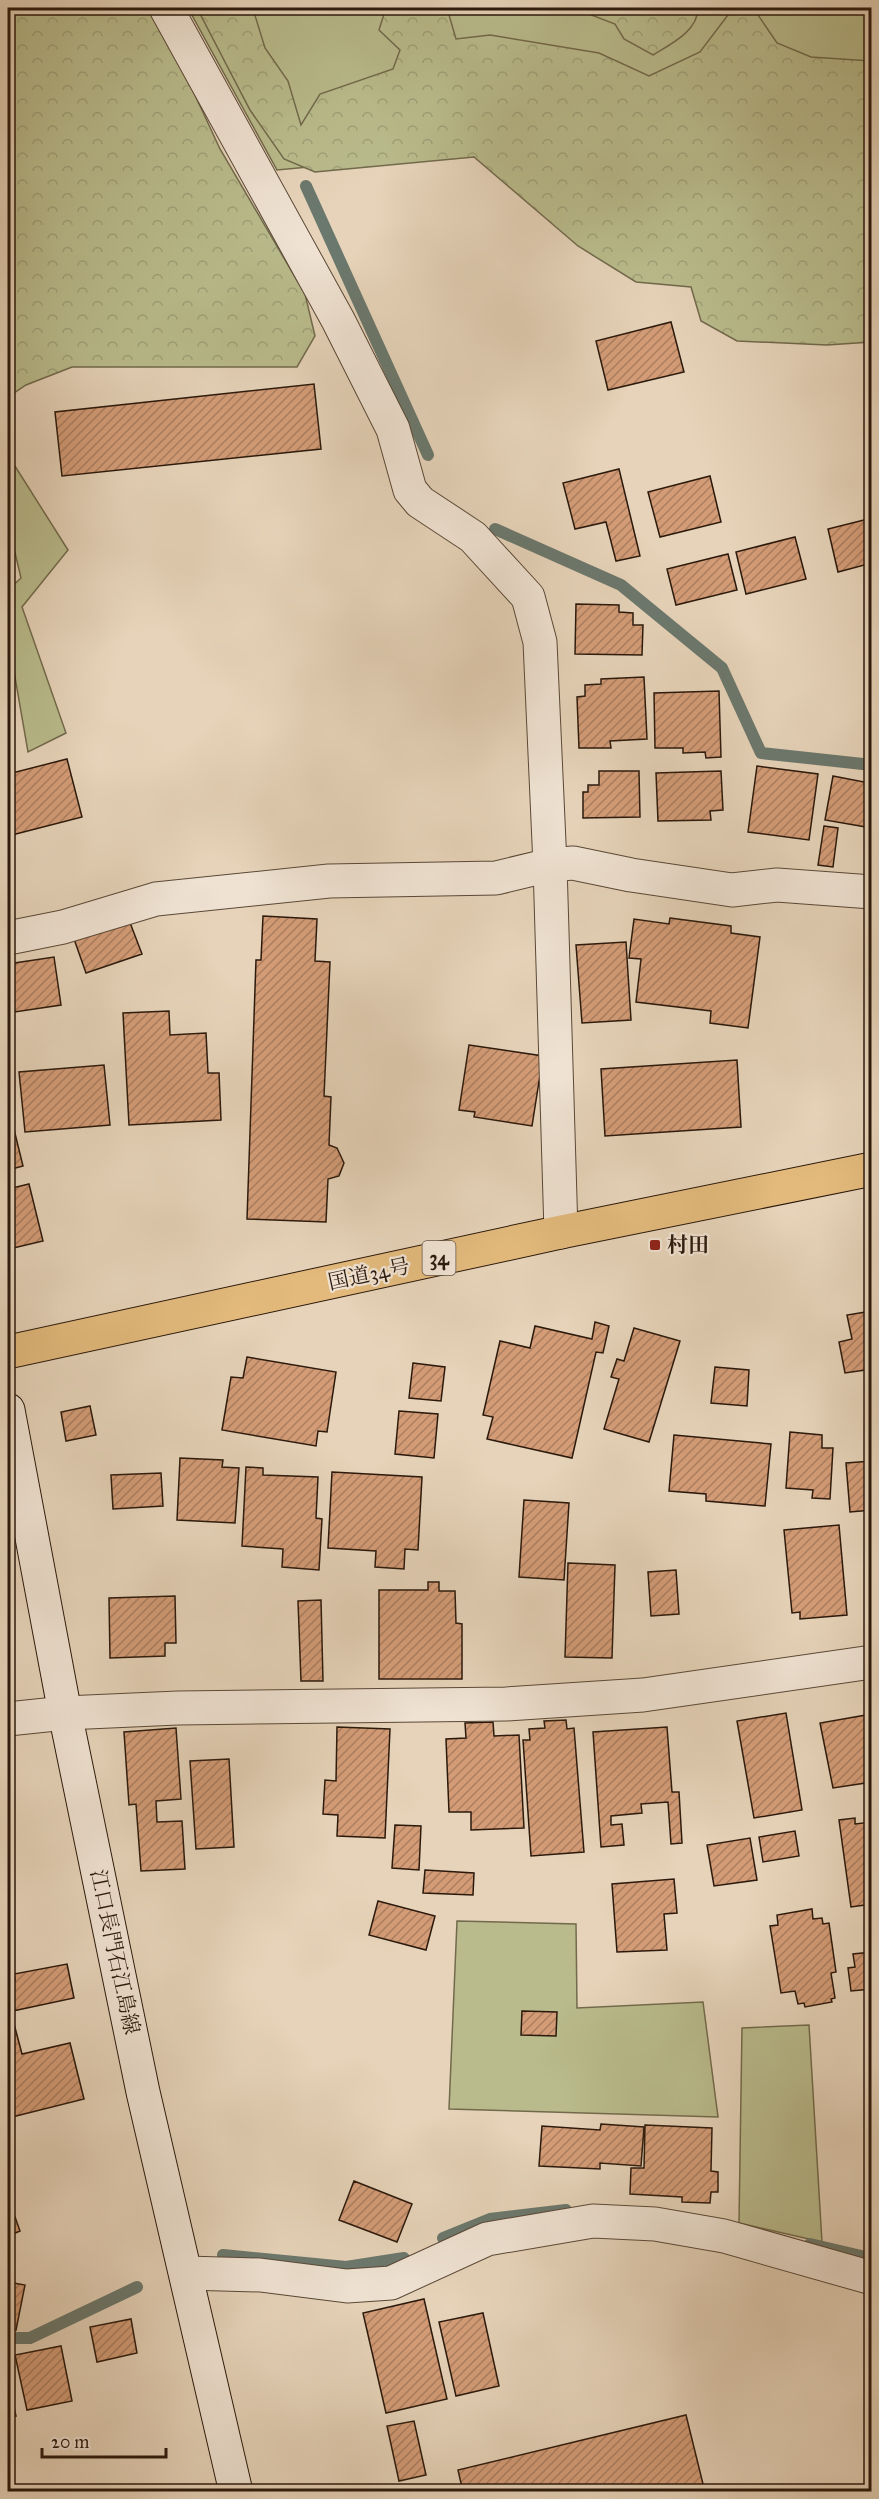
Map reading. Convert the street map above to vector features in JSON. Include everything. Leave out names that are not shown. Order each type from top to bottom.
[{"type":"highway","name":"国道34号","points":[[8,1352],[561,1232],[872,1169]]},
{"type":"street","points":[[166,8],[338,320],[393,429],[410,490],[420,502],[473,537],[528,597],[540,642],[550,865],[561,1232]]},
{"type":"street","points":[[8,938],[63,927],[156,899],[329,882],[496,878],[573,862],[631,875],[732,890],[777,885],[872,892]]},
{"type":"street","name":"江口長門石江島線","points":[[8,1410],[65,1713],[143,2092],[236,2492]]},
{"type":"street","points":[[8,1719],[65,1713],[178,1708],[540,1702],[678,1692],[872,1662]]},
{"type":"street","points":[[186,2273],[260,2274],[347,2286],[391,2283],[487,2240],[593,2221],[656,2224],[724,2236],[872,2278]]},
{"type":"green space","points":[[8,8],[149,8],[169,39],[220,149],[305,294],[315,336],[297,367],[72,367],[26,385],[8,397]]},
{"type":"green space","points":[[188,8],[871,8],[871,281],[479,151],[277,170]]},
{"type":"green space","points":[[197,8],[253,9],[265,48],[288,81],[301,125],[320,94],[393,69],[400,50],[379,30],[384,14],[402,8],[447,8],[456,39],[490,35],[599,53],[649,76],[700,52],[731,11],[754,9],[777,43],[811,57],[871,61],[871,342],[827,345],[737,341],[701,321],[691,287],[636,282],[578,246],[474,157],[315,172],[284,159],[250,110]]},
{"type":"green space","points":[[562,8],[698,8],[694,24],[689,30],[653,55],[624,39],[615,24],[589,14],[566,12]]},
{"type":"green space","points":[[8,455],[68,550],[22,607],[66,733],[28,752],[8,637],[8,590],[21,578],[8,523]]},
{"type":"green space","points":[[457,1921],[576,1924],[577,2008],[703,2002],[718,2117],[449,2109]]},
{"type":"green space","points":[[809,2025],[822,2242],[739,2223],[742,2028]]},
{"type":"building","points":[[671,322],[684,372],[608,390],[596,341]]},
{"type":"building","points":[[314,384],[321,449],[62,476],[55,412]]},
{"type":"building","points":[[619,469],[640,556],[616,561],[606,522],[575,529],[563,483]]},
{"type":"building","points":[[710,476],[721,522],[660,537],[648,492]]},
{"type":"building","points":[[872,518],[872,563],[838,572],[828,529]]},
{"type":"building","points":[[795,537],[806,579],[746,594],[736,552]]},
{"type":"building","points":[[728,554],[737,590],[676,605],[667,569]]},
{"type":"building","points":[[576,604],[619,605],[619,612],[633,613],[633,625],[643,625],[642,655],[575,654]]},
{"type":"building","points":[[644,677],[647,739],[610,741],[611,748],[579,748],[577,697],[585,696],[585,685],[601,684],[601,679]]},
{"type":"building","points":[[719,691],[721,757],[706,758],[705,752],[683,753],[683,748],[655,748],[654,693]]},
{"type":"building","points":[[67,759],[82,817],[8,836],[8,774]]},
{"type":"building","points":[[757,766],[818,774],[809,840],[748,832]]},
{"type":"building","points":[[599,771],[639,771],[640,817],[583,818],[583,792],[588,792],[588,785],[599,785]]},
{"type":"building","points":[[721,771],[723,810],[710,811],[711,820],[658,821],[656,773]]},
{"type":"building","points":[[833,776],[869,783],[872,778],[872,828],[825,820]]},
{"type":"building","points":[[824,826],[838,828],[833,867],[818,865]]},
{"type":"building","points":[[263,916],[317,919],[315,961],[330,962],[324,1096],[331,1097],[329,1145],[337,1148],[344,1163],[339,1176],[328,1179],[326,1222],[247,1219],[256,960],[261,960]]},
{"type":"building","points":[[670,918],[731,926],[731,933],[760,937],[748,1028],[710,1023],[711,1011],[636,1002],[641,959],[629,958],[634,919],[669,924]]},
{"type":"building","points":[[129,920],[142,954],[86,973],[74,939]]},
{"type":"building","points":[[626,942],[631,1020],[582,1023],[576,945]]},
{"type":"building","points":[[54,957],[61,1005],[8,1013],[8,964]]},
{"type":"building","points":[[169,1011],[170,1035],[206,1033],[208,1073],[219,1073],[221,1120],[129,1125],[123,1013]]},
{"type":"building","points":[[469,1045],[543,1056],[532,1126],[474,1117],[475,1112],[459,1110]]},
{"type":"building","points":[[737,1060],[741,1127],[605,1136],[601,1069]]},
{"type":"building","points":[[104,1065],[110,1125],[25,1132],[19,1072]]},
{"type":"building","points":[[8,1105],[23,1166],[8,1170]]},
{"type":"building","points":[[29,1184],[43,1241],[9,1249],[8,1189]]},
{"type":"building","points":[[872,1311],[872,1369],[845,1373],[839,1342],[852,1339],[847,1315]]},
{"type":"building","points":[[595,1322],[609,1326],[603,1353],[596,1352],[572,1458],[487,1439],[493,1417],[483,1415],[500,1341],[530,1348],[535,1326],[592,1339]]},
{"type":"building","points":[[634,1328],[680,1341],[649,1442],[604,1429],[619,1379],[611,1377],[617,1359],[624,1361]]},
{"type":"building","points":[[247,1357],[336,1372],[327,1432],[318,1431],[316,1446],[222,1430],[231,1377],[243,1378]]},
{"type":"building","points":[[413,1363],[445,1367],[441,1401],[409,1398]]},
{"type":"building","points":[[715,1367],[749,1370],[747,1406],[711,1403]]},
{"type":"building","points":[[90,1406],[96,1435],[66,1441],[61,1412]]},
{"type":"building","points":[[399,1411],[438,1414],[434,1458],[395,1454]]},
{"type":"building","points":[[790,1432],[822,1435],[822,1448],[833,1448],[830,1499],[812,1498],[813,1490],[786,1488]]},
{"type":"building","points":[[674,1435],[771,1444],[765,1506],[706,1501],[706,1494],[669,1491]]},
{"type":"building","points":[[180,1458],[223,1460],[222,1467],[239,1468],[235,1523],[177,1520]]},
{"type":"building","points":[[872,1461],[872,1510],[850,1512],[846,1463]]},
{"type":"building","points":[[246,1467],[263,1468],[263,1475],[318,1477],[316,1518],[322,1519],[319,1570],[282,1567],[283,1549],[242,1546]]},
{"type":"building","points":[[332,1472],[422,1477],[418,1550],[405,1549],[404,1569],[375,1567],[376,1551],[328,1548]]},
{"type":"building","points":[[161,1473],[163,1506],[113,1509],[111,1475]]},
{"type":"building","points":[[524,1500],[569,1503],[564,1580],[519,1577]]},
{"type":"building","points":[[839,1525],[847,1615],[800,1619],[800,1612],[792,1613],[784,1530]]},
{"type":"building","points":[[568,1563],[615,1565],[612,1658],[565,1657]]},
{"type":"building","points":[[676,1570],[679,1614],[651,1616],[648,1572]]},
{"type":"building","points":[[428,1582],[439,1582],[439,1591],[455,1591],[456,1623],[462,1624],[462,1679],[379,1679],[379,1590],[428,1590]]},
{"type":"building","points":[[175,1596],[176,1643],[165,1643],[165,1656],[110,1658],[109,1598]]},
{"type":"building","points":[[321,1600],[323,1681],[301,1681],[298,1601]]},
{"type":"building","points":[[786,1713],[802,1810],[754,1818],[737,1721]]},
{"type":"building","points":[[872,1714],[872,1782],[833,1788],[820,1723]]},
{"type":"building","points":[[566,1720],[567,1729],[574,1728],[584,1852],[531,1856],[523,1740],[530,1740],[529,1729],[545,1728],[544,1721]]},
{"type":"building","points":[[493,1722],[494,1736],[519,1735],[524,1828],[471,1830],[471,1812],[449,1812],[446,1739],[466,1738],[465,1723]]},
{"type":"building","points":[[337,1727],[390,1729],[385,1838],[337,1836],[338,1815],[323,1814],[325,1780],[336,1781]]},
{"type":"building","points":[[667,1727],[672,1792],[679,1792],[682,1843],[671,1844],[668,1802],[641,1804],[642,1813],[611,1816],[611,1825],[622,1824],[624,1845],[601,1847],[593,1732]]},
{"type":"building","points":[[176,1728],[181,1799],[156,1801],[157,1822],[182,1821],[185,1869],[141,1871],[136,1804],[129,1805],[124,1732]]},
{"type":"building","points":[[229,1759],[234,1847],[196,1849],[190,1761]]},
{"type":"building","points":[[855,1818],[855,1824],[872,1822],[872,1904],[851,1907],[839,1820]]},
{"type":"building","points":[[395,1825],[421,1826],[419,1870],[392,1868]]},
{"type":"building","points":[[795,1831],[799,1856],[763,1862],[759,1837]]},
{"type":"building","points":[[750,1838],[757,1880],[714,1886],[707,1845]]},
{"type":"building","points":[[425,1870],[474,1873],[473,1895],[423,1893]]},
{"type":"building","points":[[674,1879],[677,1913],[664,1914],[667,1950],[617,1952],[612,1884]]},
{"type":"building","points":[[378,1901],[435,1916],[426,1950],[369,1935]]},
{"type":"building","points":[[812,1909],[813,1919],[822,1918],[823,1924],[829,1923],[836,1972],[831,1973],[835,1998],[831,1999],[832,2002],[805,2007],[804,2003],[798,2004],[795,1991],[781,1993],[770,1926],[778,1925],[777,1915]]},
{"type":"building","points":[[872,1952],[872,1989],[851,1991],[848,1968],[855,1967],[853,1954]]},
{"type":"building","points":[[67,1964],[74,1998],[8,2012],[8,1982],[15,1980],[14,1974]]},
{"type":"building","points":[[522,2011],[557,2012],[556,2036],[521,2035]]},
{"type":"building","points":[[13,2020],[22,2054],[70,2043],[84,2099],[8,2118],[8,2022]]},
{"type":"building","points":[[601,2124],[644,2127],[641,2166],[600,2163],[600,2169],[539,2166],[542,2126],[600,2130]]},
{"type":"building","points":[[645,2125],[712,2128],[711,2171],[718,2172],[718,2192],[711,2192],[710,2203],[682,2202],[682,2197],[630,2194],[631,2168],[644,2168]]},
{"type":"building","points":[[872,2145],[872,2210],[867,2210]]},
{"type":"building","points":[[354,2181],[412,2204],[397,2242],[339,2220]]},
{"type":"building","points":[[8,2197],[20,2231],[8,2236]]},
{"type":"building","points":[[8,2282],[25,2285],[16,2330],[8,2328]]},
{"type":"building","points":[[424,2299],[447,2399],[386,2413],[363,2313]]},
{"type":"building","points":[[483,2313],[499,2386],[456,2396],[439,2322]]},
{"type":"building","points":[[131,2319],[137,2353],[97,2362],[90,2327]]},
{"type":"building","points":[[61,2346],[72,2401],[27,2410],[15,2355]]},
{"type":"building","points":[[8,2380],[16,2416],[8,2417]]},
{"type":"building","points":[[686,2415],[703,2484],[672,2492],[463,2492],[458,2470]]},
{"type":"building","points":[[414,2421],[426,2475],[399,2481],[387,2426]]},
{"type":"building","points":[[115,2486],[117,2492],[90,2492]]},
{"type":"waterway","points":[[306,186],[428,455]]},
{"type":"waterway","points":[[495,529],[621,585],[722,668],[761,753],[872,765]]},
{"type":"waterway","points":[[443,2238],[490,2219],[566,2210]]},
{"type":"waterway","points":[[810,2244],[870,2258]]},
{"type":"waterway","points":[[223,2255],[346,2267],[404,2258]]},
{"type":"waterway","points":[[8,2338],[30,2338],[137,2287]]},
{"type":"place","name":"村田","points":[[655,1245]]}]
